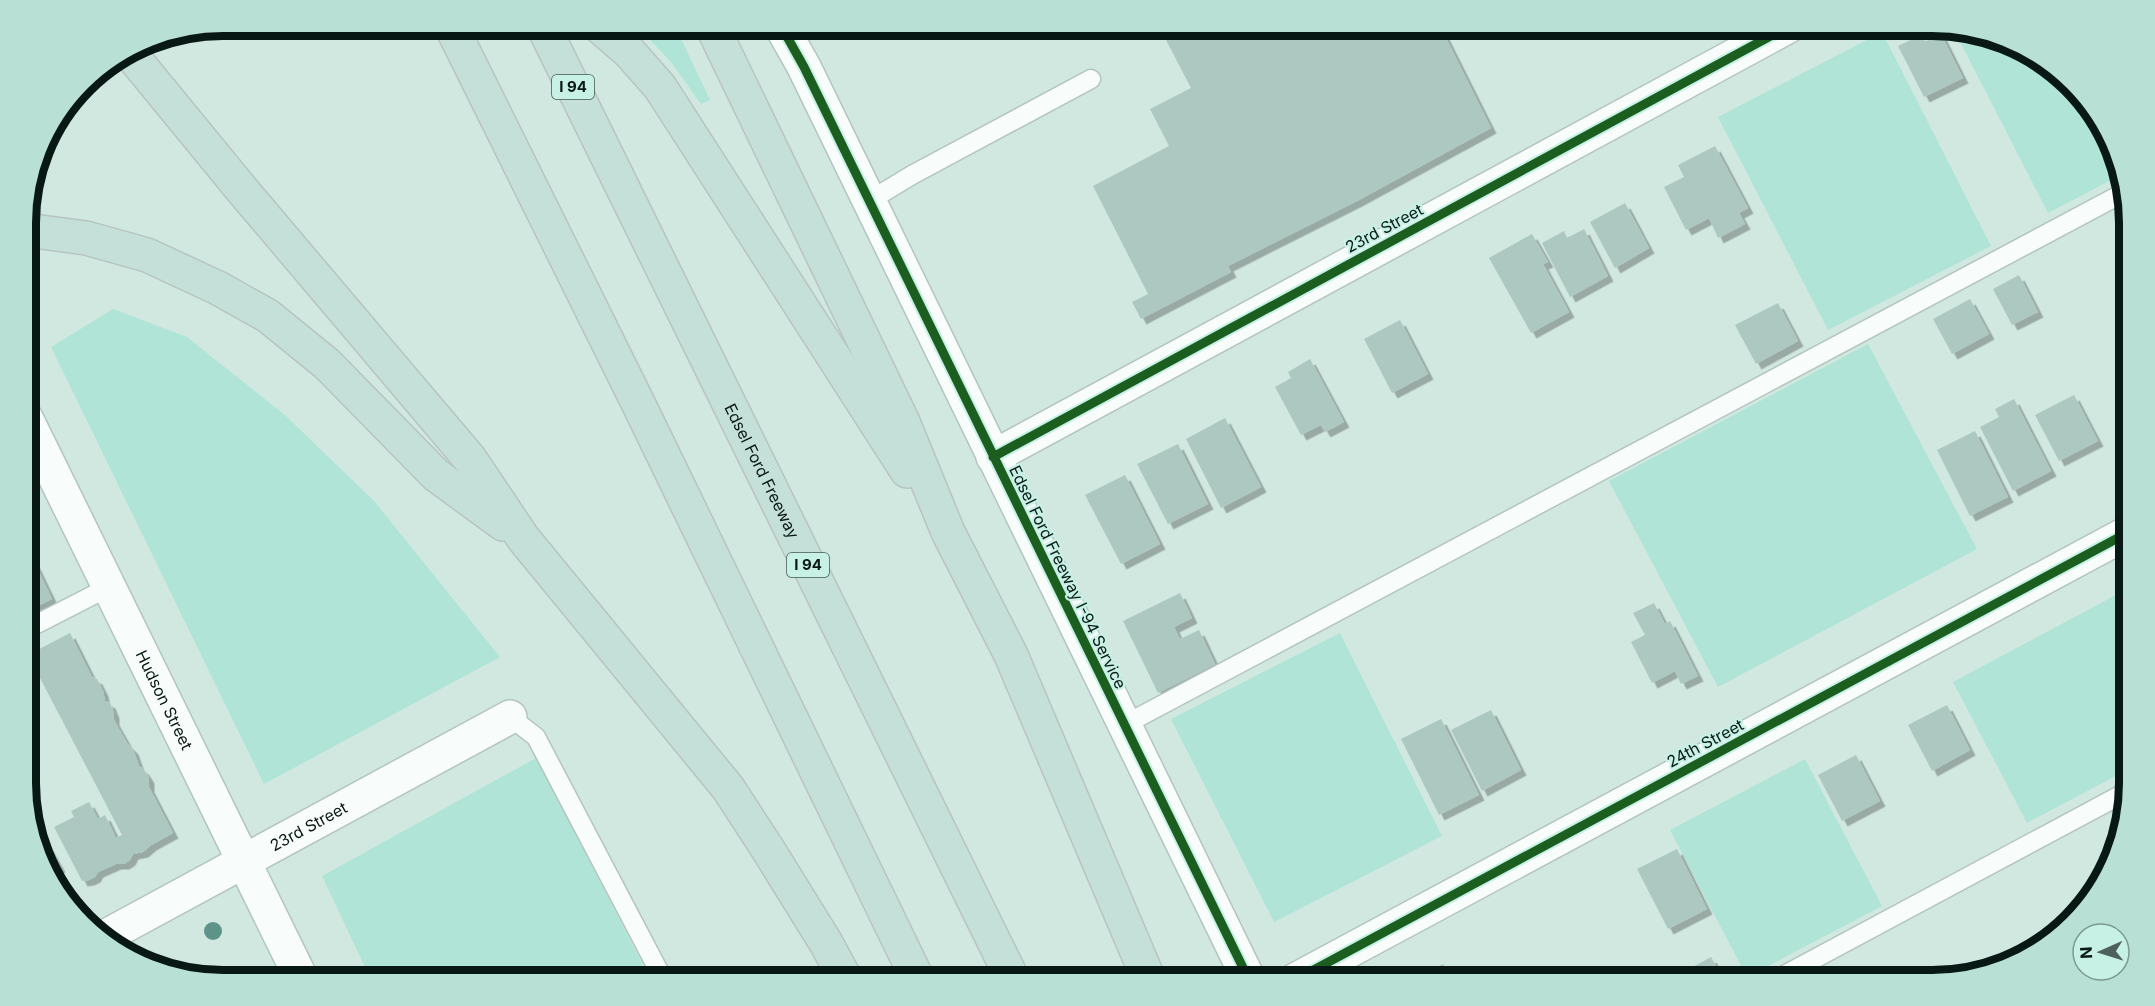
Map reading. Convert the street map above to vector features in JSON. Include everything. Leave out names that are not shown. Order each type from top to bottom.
[{"type":"highway","points":[[456,36],[644,416],[913,970]]},
{"type":"highway","name":"Edsel Ford Freeway","points":[[548,36],[1008,970]]},
{"type":"highway","points":[[610,36],[630,53],[660,87],[948,532]]},
{"type":"highway","points":[[717,36],[903,422],[948,532],[1011,655],[1145,970]]},
{"type":"highway","points":[[134,58],[243,191],[470,459],[523,538],[728,788],[776,861],[841,970]]},
{"type":"highway","points":[[36,231],[86,238],[147,255],[218,288],[268,315],[327,364],[436,475],[523,538]]},
{"type":"street","name":"Edsel Ford Freeway I-94 Service","points":[[786,36],[869,201],[1244,970]]},
{"type":"street","name":"23rd Street","points":[[993,457],[1771,36]]},
{"type":"street","name":"Hudson Street","points":[[36,438],[297,970]]},
{"type":"street","name":"24th Street","points":[[1314,970],[2119,537]]},
{"type":"street","name":"23rd Street","points":[[112,933],[510,717]]},
{"type":"lane","points":[[869,201],[912,175],[1091,79]]},
{"type":"lane","points":[[1124,725],[2117,197]]},
{"type":"lane","points":[[36,624],[109,587]]},
{"type":"lane","points":[[510,717],[536,737],[658,970]]},
{"type":"lane","points":[[1794,970],[2118,797]]},
{"type":"green space","points":[[646,36],[680,36],[710,100],[701,104],[671,62]]},
{"type":"green space","points":[[1874,36],[1884,36],[1991,246],[1828,330],[1718,117]]},
{"type":"green space","points":[[1958,38],[1981,42],[2026,61],[2064,91],[2094,129],[2105,151],[2114,179],[2048,213]]},
{"type":"green space","points":[[113,309],[187,337],[286,416],[374,501],[500,657],[264,784],[51,347]]},
{"type":"green space","points":[[1868,344],[1977,549],[1718,687],[1609,481]]},
{"type":"green space","points":[[2119,593],[2119,774],[2027,823],[1953,682]]},
{"type":"green space","points":[[1340,633],[1442,836],[1274,922],[1171,719]]},
{"type":"green space","points":[[536,758],[643,965],[634,970],[366,970],[322,876]]},
{"type":"green space","points":[[1805,759],[1882,906],[1760,970],[1743,970],[1670,830]]},
{"type":"building","points":[[1174,36],[1445,36],[1491,128],[1357,201],[1228,266],[1231,272],[1141,319],[1132,302],[1148,294],[1093,186],[1169,146],[1150,109],[1191,88],[1166,40]]},
{"type":"building","points":[[1919,36],[1922,36],[1925,42],[1942,36],[1963,78],[1924,97],[1898,46]]},
{"type":"building","points":[[1715,146],[1748,208],[1739,213],[1745,224],[1718,238],[1709,218],[1686,230],[1664,187],[1684,177],[1678,165]]},
{"type":"building","points":[[1625,203],[1649,248],[1615,268],[1590,222]]},
{"type":"building","points":[[1584,229],[1608,276],[1570,297],[1542,243],[1564,231],[1567,238]]},
{"type":"building","points":[[1532,234],[1548,262],[1543,264],[1569,312],[1531,333],[1489,258]]},
{"type":"building","points":[[2019,275],[2038,312],[2012,325],[1993,289]]},
{"type":"building","points":[[1970,299],[1989,334],[1952,354],[1933,319]]},
{"type":"building","points":[[1778,303],[1798,341],[1756,364],[1735,325]]},
{"type":"building","points":[[1400,320],[1428,374],[1392,393],[1364,339]]},
{"type":"building","points":[[1310,359],[1344,422],[1325,432],[1321,425],[1301,435],[1275,387],[1291,378],[1288,372]]},
{"type":"building","points":[[2074,395],[2098,441],[2059,461],[2035,415]]},
{"type":"building","points":[[2014,399],[2051,471],[2013,491],[1980,427],[1999,417],[1995,409]]},
{"type":"building","points":[[1225,418],[1261,487],[1221,508],[1186,439]]},
{"type":"building","points":[[1975,431],[2008,497],[1970,516],[1937,450]]},
{"type":"building","points":[[1178,444],[1208,504],[1168,524],[1137,464]]},
{"type":"building","points":[[1125,475],[1160,544],[1121,564],[1085,495]]},
{"type":"building","points":[[36,566],[52,599],[36,607]]},
{"type":"building","points":[[1180,593],[1192,618],[1174,627],[1180,639],[1199,630],[1215,664],[1158,693],[1123,621]]},
{"type":"building","points":[[1654,603],[1665,624],[1670,621],[1698,676],[1681,684],[1675,671],[1652,683],[1631,642],[1645,635],[1633,613]]},
{"type":"building","points":[[70,633],[92,677],[97,679],[105,701],[110,703],[114,720],[133,749],[139,766],[149,778],[149,787],[173,833],[143,852],[133,854],[124,864],[116,864],[98,872],[89,880],[82,881],[54,827],[74,817],[71,811],[89,802],[98,819],[105,815],[116,838],[122,835],[36,670],[36,651]]},
{"type":"building","points":[[1947,705],[1970,750],[1932,771],[1908,725]]},
{"type":"building","points":[[1491,710],[1521,770],[1482,791],[1451,730]]},
{"type":"building","points":[[1441,719],[1479,795],[1439,815],[1401,739]]},
{"type":"building","points":[[1856,755],[1880,801],[1842,821],[1818,775]]},
{"type":"building","points":[[45,840],[60,867],[57,869]]},
{"type":"building","points":[[1677,849],[1707,909],[1668,929],[1637,869]]},
{"type":"building","points":[[1711,957],[1718,970],[1690,970]]},
{"type":"building","points":[[1443,964],[1446,970],[1432,970]]},
{"type":"cycle path","points":[[787,36],[804,67],[1244,970]]},
{"type":"cycle path","points":[[993,457],[1771,36]]},
{"type":"cycle path","points":[[1314,970],[2119,537]]}]
